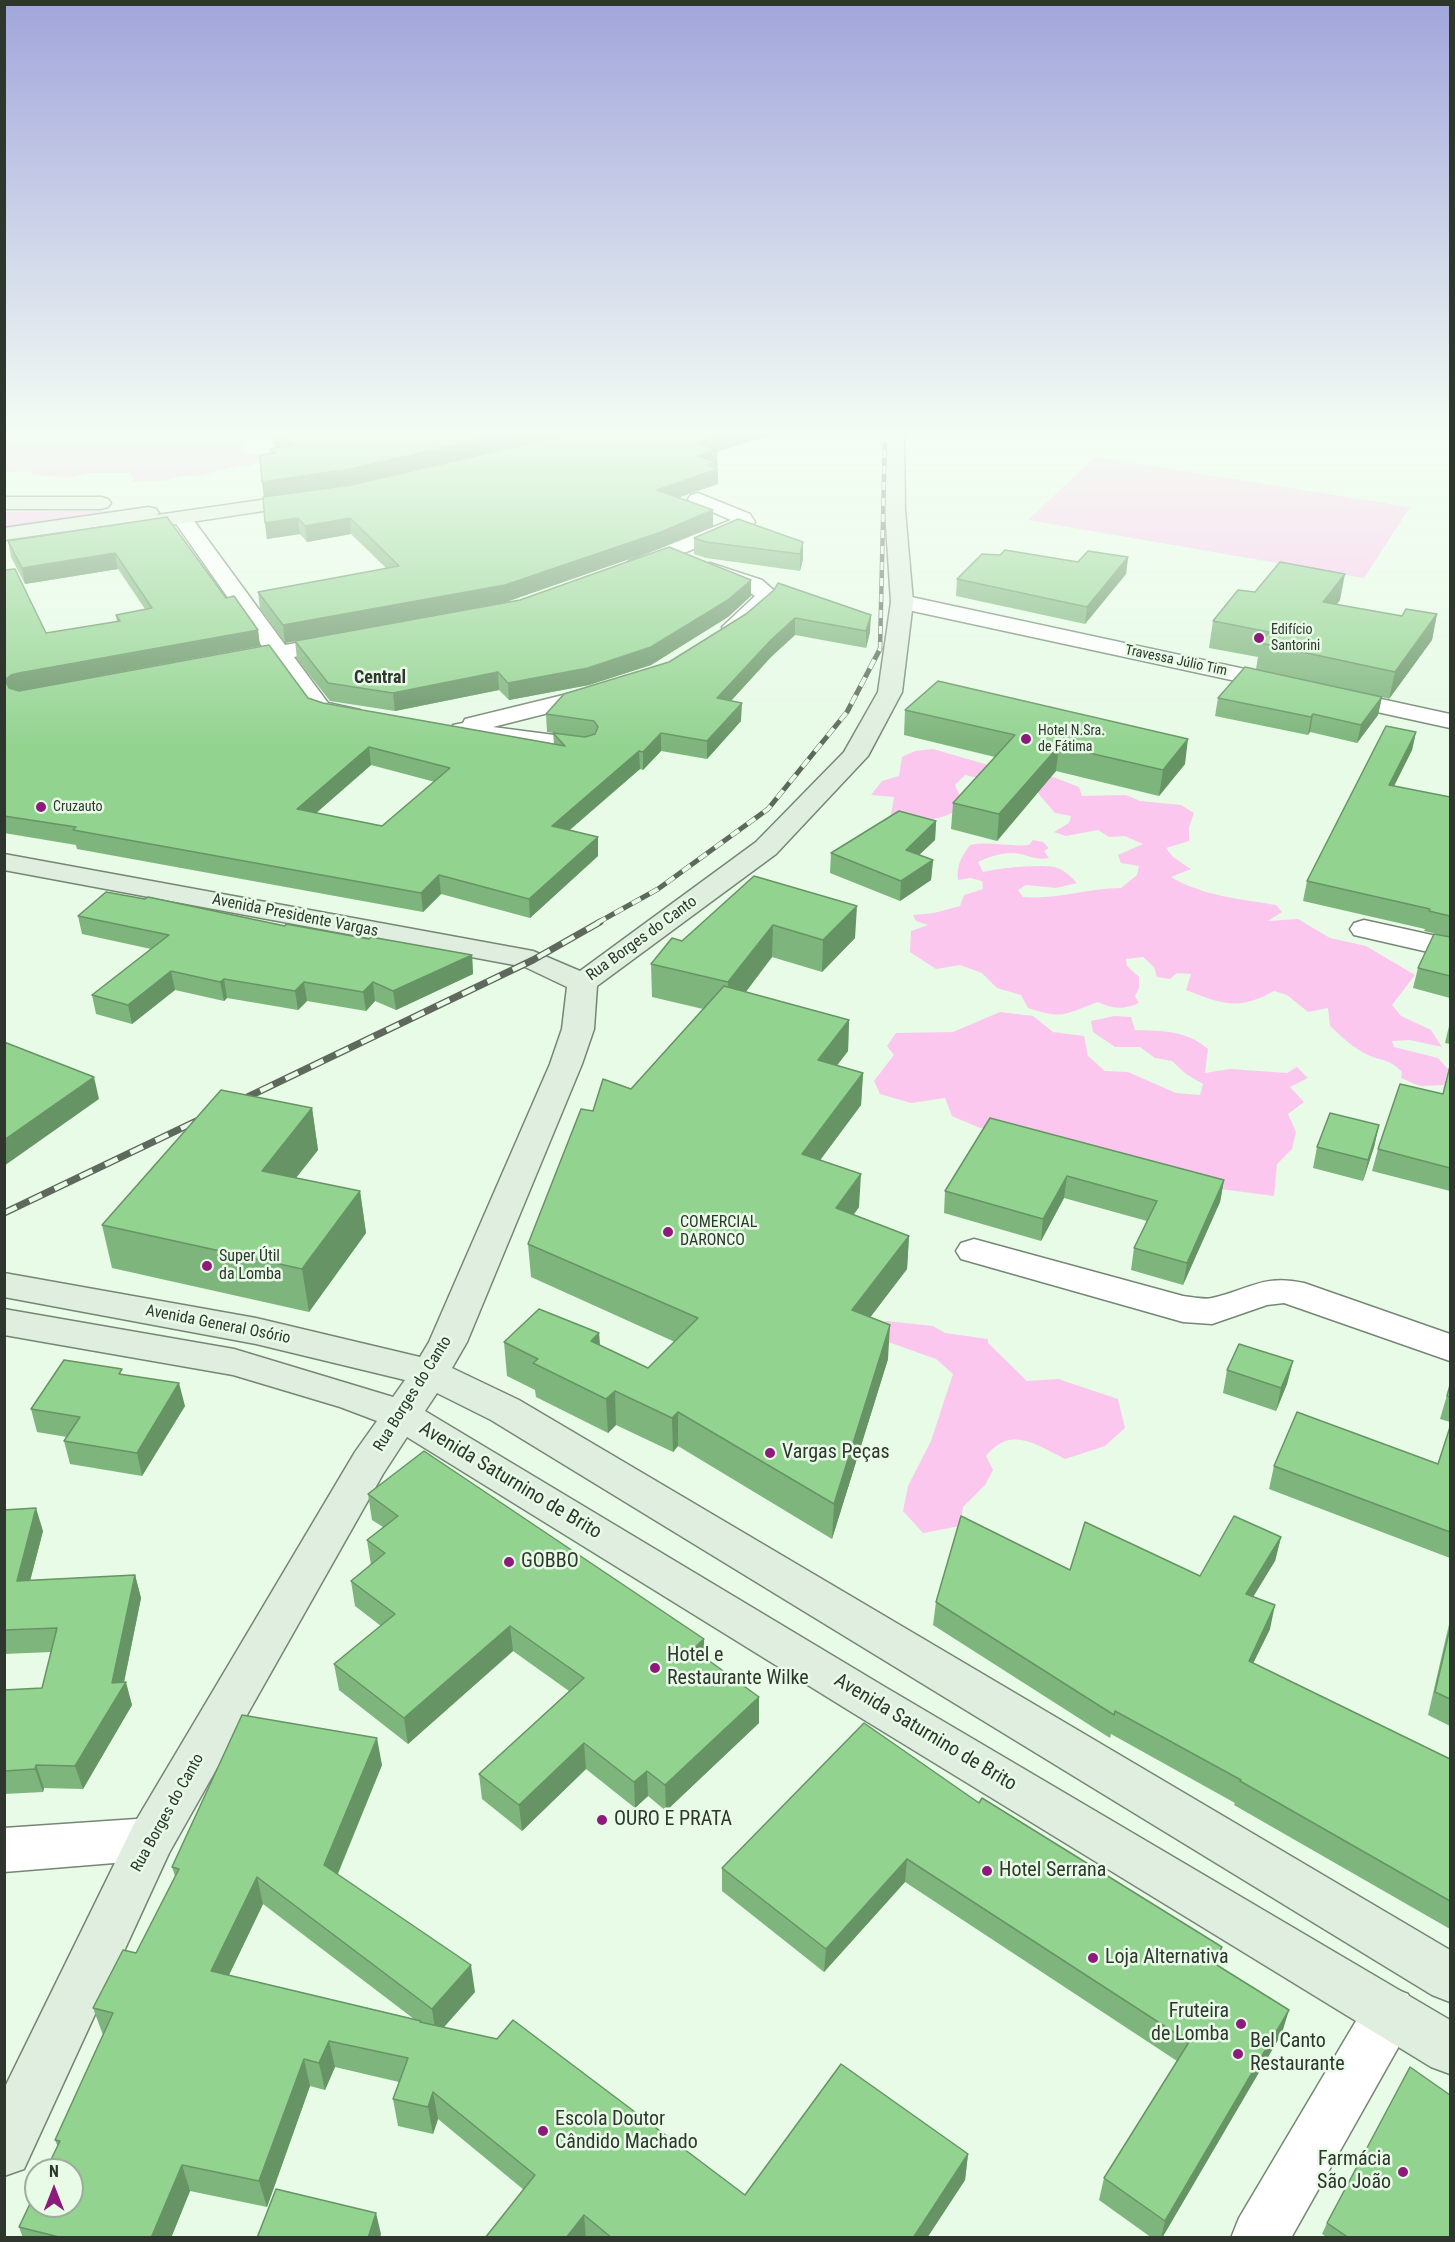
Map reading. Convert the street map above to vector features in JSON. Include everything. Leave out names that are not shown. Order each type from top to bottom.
[{"type":"main road","points":[[4,543],[36,538]]},
{"type":"main road","name":"Rua Borges do Canto","points":[[4,2149],[151,1839],[369,1463],[430,1373],[448,1342],[566,1064],[578,1029],[582,983],[766,848],[855,756],[890,692],[902,602],[898,538]]},
{"type":"main road","name":"Avenida Presidente Vargas","points":[[4,862],[533,960],[582,983]]},
{"type":"main road","name":"Avenida General Osório","points":[[4,1285],[256,1331],[430,1373]]},
{"type":"main road","name":"Avenida General Osório","points":[[4,1322],[234,1362],[354,1397],[402,1415]]},
{"type":"main road","points":[[430,1373],[505,1410],[1450,1978]]},
{"type":"main road","name":"Avenida Saturnino de Brito","points":[[402,1415],[848,1687],[1450,2049]]},
{"type":"street","points":[[194,538],[277,654],[320,708],[335,713],[368,717]]},
{"type":"street","points":[[613,574],[708,538]]},
{"type":"street","points":[[669,554],[753,585],[767,594],[764,600],[737,624],[718,636]]},
{"type":"street","name":"Travessa Júlio Tim","points":[[902,602],[1450,721]]},
{"type":"street","points":[[208,666],[359,638]]},
{"type":"street","points":[[585,746],[449,728],[583,698],[616,687]]},
{"type":"street","points":[[1364,929],[1450,948]]},
{"type":"street","points":[[974,1251],[1183,1309],[1212,1311],[1263,1293],[1284,1292],[1304,1295],[1450,1348]]},
{"type":"street","points":[[4,1850],[151,1839]]},
{"type":"street","points":[[1259,2238],[1390,2012]]},
{"type":"shaded area","points":[[1130,538],[1390,538],[1364,578]]},
{"type":"shaded area","points":[[933,749],[1009,771],[1053,777],[1079,787],[1082,796],[1126,795],[1140,801],[1181,805],[1194,813],[1189,827],[1189,841],[1166,848],[1173,857],[1191,869],[1171,877],[1209,893],[1276,905],[1282,912],[1268,921],[1298,919],[1330,938],[1366,946],[1415,975],[1392,1005],[1401,1016],[1431,1030],[1442,1047],[1410,1040],[1392,1041],[1394,1047],[1438,1058],[1448,1069],[1444,1085],[1420,1086],[1401,1078],[1402,1072],[1393,1064],[1363,1052],[1330,1026],[1328,1008],[1308,1012],[1287,995],[1274,991],[1251,1001],[1220,1002],[1186,990],[1191,974],[1177,973],[1170,979],[1157,977],[1154,967],[1143,957],[1126,959],[1127,966],[1139,977],[1139,988],[1135,996],[1139,1003],[1118,1008],[1098,1002],[1057,1015],[1028,1008],[1021,995],[997,988],[982,973],[960,965],[936,969],[910,952],[911,931],[928,925],[916,921],[913,915],[934,913],[960,906],[964,895],[983,889],[982,881],[970,878],[958,880],[960,861],[970,845],[1029,845],[1033,840],[1043,842],[1049,848],[1044,851],[1049,858],[1009,853],[978,862],[983,872],[1019,867],[1054,867],[1064,871],[1077,883],[1056,888],[1026,885],[1018,890],[1023,897],[1036,897],[1121,888],[1137,875],[1139,866],[1121,863],[1118,855],[1143,844],[1125,836],[1109,837],[1098,830],[1066,836],[1054,832],[1069,823],[1071,816],[1055,813],[1037,792],[965,775],[955,785],[964,805],[956,811],[929,820],[890,820],[894,797],[871,795],[882,781],[899,776],[902,757],[915,751]]},
{"type":"shaded area","points":[[1000,1012],[1033,1016],[1053,1032],[1084,1036],[1088,1056],[1105,1071],[1128,1072],[1176,1093],[1200,1095],[1203,1084],[1186,1074],[1172,1061],[1155,1058],[1140,1047],[1115,1047],[1093,1032],[1091,1021],[1114,1016],[1131,1017],[1135,1030],[1174,1033],[1191,1038],[1208,1049],[1205,1073],[1230,1069],[1287,1073],[1297,1067],[1308,1078],[1290,1087],[1304,1102],[1288,1114],[1296,1132],[1292,1149],[1277,1164],[1274,1196],[1213,1188],[1005,1128],[980,1128],[952,1116],[945,1098],[911,1103],[880,1094],[874,1081],[894,1055],[887,1046],[896,1033],[953,1032]]},
{"type":"shaded area","points":[[887,1321],[933,1326],[945,1333],[988,1339],[988,1343],[1027,1381],[1058,1379],[1118,1399],[1125,1428],[1105,1446],[1065,1459],[1024,1441],[1005,1441],[986,1456],[993,1470],[985,1485],[963,1507],[960,1526],[923,1533],[903,1511],[908,1486],[931,1441],[953,1374],[936,1359],[860,1332]]},
{"type":"building","points":[[30,538],[182,538],[226,598],[234,596],[258,630],[19,673],[5,680],[9,688],[19,691],[269,645],[308,698],[323,703],[565,746],[553,733],[585,737],[595,734],[598,727],[594,721],[546,714],[564,694],[669,662],[746,614],[774,590],[778,583],[871,615],[866,631],[795,618],[771,640],[717,698],[742,703],[707,741],[661,733],[643,752],[639,751],[552,826],[598,837],[529,899],[439,875],[421,893],[73,830],[76,827],[4,816],[4,570],[15,569],[46,633],[120,621],[116,615],[152,608],[115,553],[22,568],[8,541]],"holes":[[[369,747],[450,768],[382,826],[297,809]]]},
{"type":"building","points":[[370,538],[644,538],[505,585],[283,625],[258,592],[399,566]]},
{"type":"building","points":[[694,538],[791,538],[803,542],[800,554],[706,542]]},
{"type":"building","points":[[669,547],[751,580],[728,600],[651,647],[588,668],[508,683],[498,672],[393,693],[328,683],[295,641],[520,600]]},
{"type":"building","points":[[1005,550],[1078,562],[1088,551],[1128,557],[1087,607],[957,579],[982,554],[1000,555]]},
{"type":"building","points":[[1280,562],[1345,574],[1323,602],[1402,616],[1406,609],[1437,614],[1395,672],[1260,643],[1269,632],[1213,621],[1238,590],[1255,592]]},
{"type":"building","points":[[1245,667],[1382,697],[1361,725],[1313,714],[1311,717],[1218,698]]},
{"type":"building","points":[[938,681],[1188,739],[1163,770],[1059,746],[999,814],[953,803],[1015,735],[905,710]]},
{"type":"building","points":[[1386,726],[1416,732],[1389,785],[1450,797],[1450,916],[1429,911],[1430,909],[1307,881]]},
{"type":"building","points":[[899,811],[936,821],[906,850],[933,860],[901,881],[831,853]]},
{"type":"building","points":[[754,876],[857,906],[823,940],[773,925],[728,982],[651,964],[672,938],[682,941]]},
{"type":"building","points":[[106,892],[145,899],[148,897],[285,926],[286,924],[369,939],[371,937],[472,955],[393,991],[373,982],[363,992],[304,982],[295,991],[224,979],[220,982],[171,971],[128,1005],[92,995],[169,935],[78,916]]},
{"type":"building","points":[[1434,934],[1450,937],[1450,976],[1418,968]]},
{"type":"building","points":[[724,986],[849,1020],[818,1060],[863,1073],[802,1154],[861,1174],[836,1208],[909,1236],[852,1310],[890,1325],[834,1504],[678,1412],[672,1418],[615,1391],[606,1399],[533,1363],[538,1359],[504,1342],[539,1309],[599,1333],[591,1341],[648,1368],[698,1318],[528,1244],[581,1109],[593,1111],[603,1079],[631,1089]]},
{"type":"building","points":[[4,1042],[94,1077],[4,1140]]},
{"type":"building","points":[[1450,1066],[1450,1168],[1378,1149],[1400,1084],[1443,1094]]},
{"type":"building","points":[[221,1090],[312,1108],[262,1171],[360,1191],[302,1269],[102,1225]]},
{"type":"building","points":[[1330,1113],[1379,1125],[1368,1160],[1317,1147]]},
{"type":"building","points":[[990,1118],[1224,1180],[1187,1263],[1134,1248],[1157,1201],[1067,1176],[1043,1219],[945,1191]]},
{"type":"building","points":[[1239,1344],[1293,1361],[1281,1388],[1227,1370]]},
{"type":"building","points":[[64,1360],[122,1369],[119,1374],[179,1383],[137,1453],[64,1441],[80,1417],[31,1409]]},
{"type":"building","points":[[1297,1412],[1438,1464],[1450,1427],[1450,1532],[1274,1466]]},
{"type":"building","points":[[424,1451],[704,1639],[693,1649],[759,1697],[665,1785],[647,1771],[634,1782],[584,1743],[519,1805],[479,1774],[584,1678],[510,1626],[404,1718],[334,1664],[395,1614],[351,1581],[385,1553],[367,1540],[398,1516],[368,1494]]},
{"type":"building","points":[[36,1508],[17,1581],[135,1575],[112,1683],[126,1682],[75,1766],[36,1765],[35,1769],[4,1771],[4,1690],[42,1688],[57,1628],[4,1630],[4,1510]]},
{"type":"building","points":[[961,1516],[1070,1570],[1085,1522],[1200,1576],[1234,1516],[1281,1537],[1246,1594],[1275,1605],[1249,1661],[1450,1759],[1450,1901],[1241,1780],[1115,1711],[1114,1715],[936,1602]]},
{"type":"building","points":[[1450,1628],[1450,1699],[1435,1692]]},
{"type":"building","points":[[242,1715],[377,1738],[324,1865],[471,1965],[432,2009],[257,1877],[211,1971],[497,2039],[513,2020],[745,2195],[841,2064],[968,2154],[913,2238],[612,2238],[584,2215],[566,2238],[485,2238],[535,2175],[433,2092],[428,2107],[393,2099],[408,2058],[329,2041],[319,2063],[304,2059],[259,2181],[182,2165],[151,2238],[63,2238],[19,2227],[24,2216],[84,2218],[84,2158],[52,2158],[60,2141],[55,2140],[113,2013],[93,2008],[123,1950],[136,1953],[179,1869],[172,1867]]},
{"type":"building","points":[[864,1723],[979,1803],[982,1798],[1222,1947],[1212,1962],[1289,2010],[1165,2221],[1104,2178],[1189,2042],[907,1859],[826,1949],[722,1868]]},
{"type":"building","name":"Farmácia São João","points":[[1410,2067],[1450,2095],[1450,2238],[1349,2238],[1327,2223]]},
{"type":"building","points":[[276,2189],[376,2213],[368,2238],[257,2238]]},
{"type":"railway","points":[[880,650],[883,538]]},
{"type":"railway","points":[[597,923],[658,889],[768,809],[847,712],[880,649]]},
{"type":"railway","points":[[235,1103],[533,960],[600,922]]},
{"type":"railway","points":[[4,1213],[205,1117]]},
{"type":"place","name":"Edifício Santorini","points":[[1259,638]]},
{"type":"place","name":"Hotel N.Sra. de Fátima","points":[[1026,739]]},
{"type":"place","name":"Cruzauto","points":[[41,807]]},
{"type":"place","name":"COMERCIAL DARONCO","points":[[668,1232]]},
{"type":"place","name":"Super Útil da Lomba","points":[[207,1266]]},
{"type":"place","name":"Vargas Peças","points":[[770,1453]]},
{"type":"place","name":"GOBBO","points":[[509,1562]]},
{"type":"place","name":"Hotel e Restaurante Wilke","points":[[655,1668]]},
{"type":"place","name":"OURO E PRATA","points":[[602,1820]]},
{"type":"place","name":"Hotel Serrana","points":[[987,1871]]},
{"type":"place","name":"Loja Alternativa","points":[[1093,1958]]},
{"type":"place","name":"Fruteira de Lomba","points":[[1241,2024]]},
{"type":"place","name":"Bel Canto Restaurante","points":[[1238,2054]]},
{"type":"place","name":"Escola Doutor Cândido Machado","points":[[543,2131]]},
{"type":"place","name":"Farmácia São João","points":[[1403,2172]]},
{"type":"district","name":"Central","points":[[380,678]]}]
